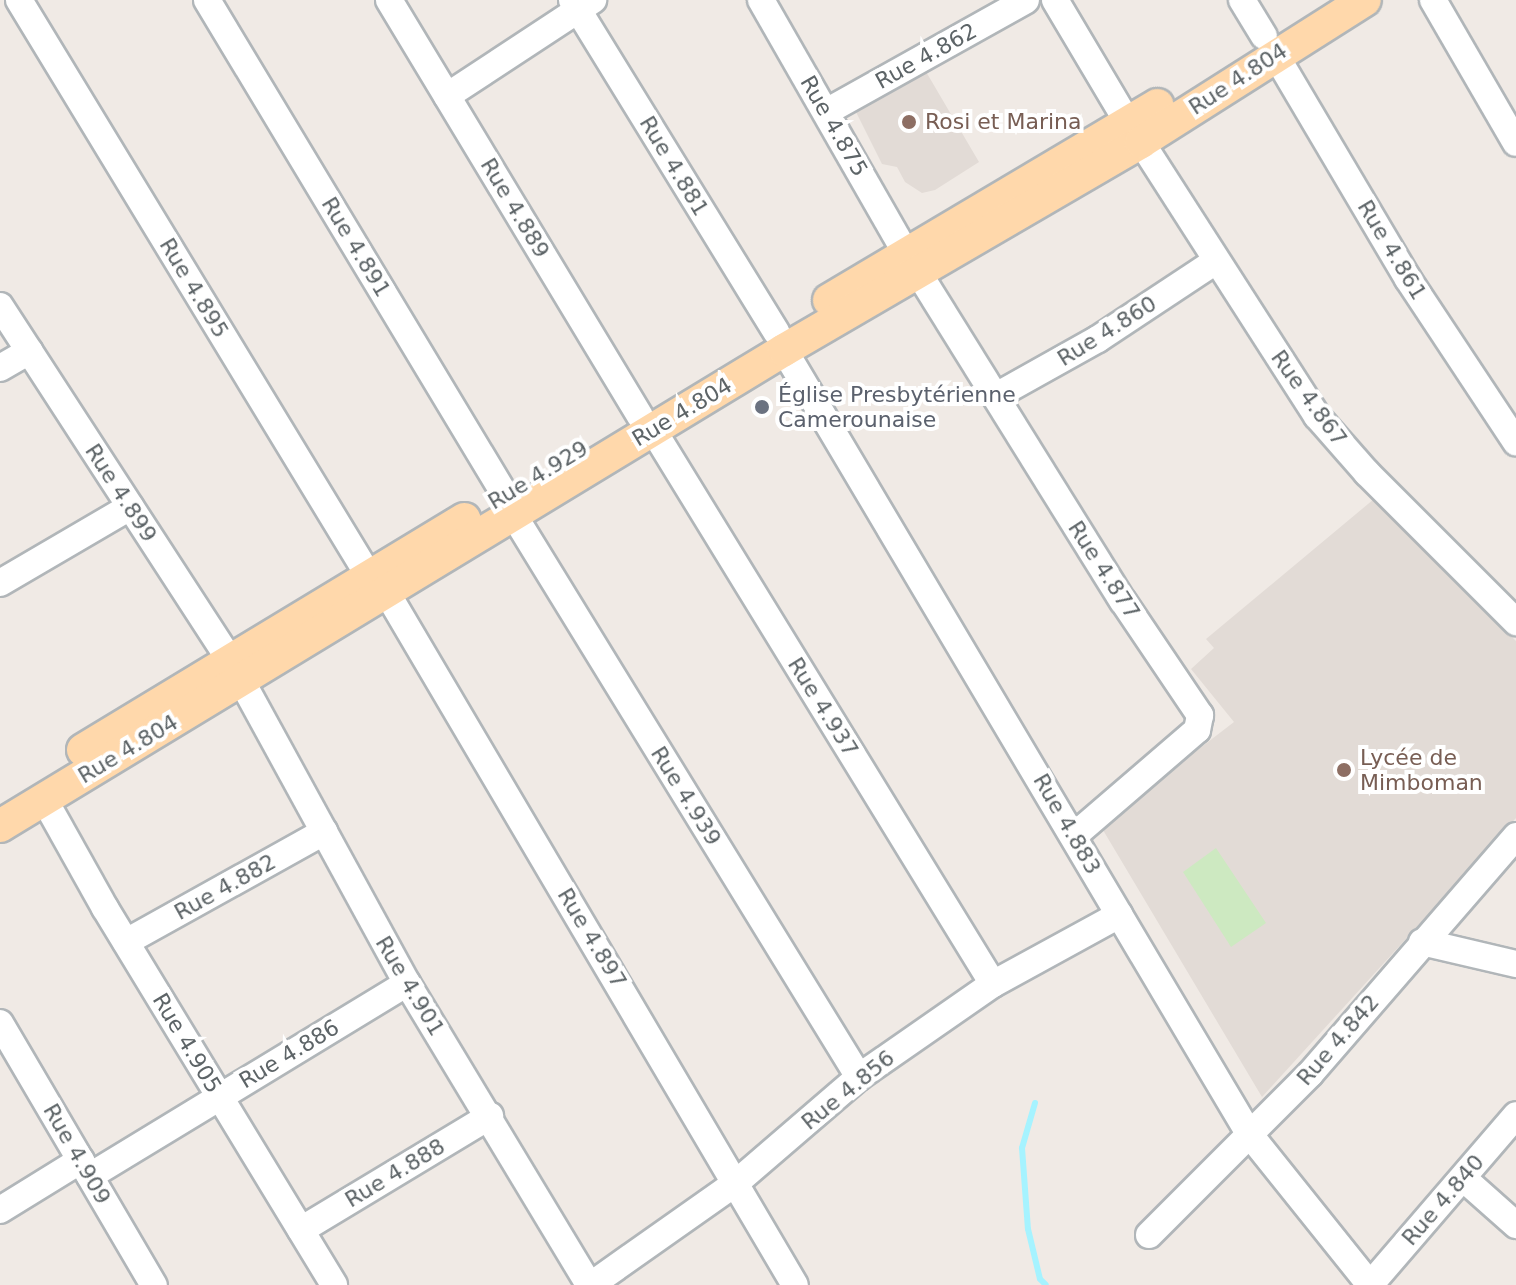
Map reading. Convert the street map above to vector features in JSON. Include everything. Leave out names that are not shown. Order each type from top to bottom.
[{"type":"main road","points":[[1270,45],[1322,0]]},
{"type":"main road","name":"Rue 4.804","points":[[0,826],[235,671],[509,504],[1135,133],[1270,45],[1365,0]]},
{"type":"main road","points":[[0,801],[235,671]]},
{"type":"street","name":"Rue 4.895","points":[[19,0],[378,585]]},
{"type":"street","name":"Rue 4.891","points":[[207,0],[509,504]]},
{"type":"street","name":"Rue 4.889","points":[[389,0],[646,423]]},
{"type":"street","name":"Rue 4.875","points":[[761,0],[913,263]]},
{"type":"street","name":"Rue 4.862","points":[[826,112],[1026,0]]},
{"type":"street","name":"Rue 4.867","points":[[1055,0],[1135,133],[1317,416],[1341,445],[1516,622]]},
{"type":"street","name":"Rue 4.861","points":[[1242,0],[1408,279],[1516,442]]},
{"type":"street","points":[[1433,0],[1508,116],[1516,143]]},
{"type":"street","points":[[447,96],[581,3]]},
{"type":"street","name":"Rue 4.881","points":[[581,3],[780,341]]},
{"type":"street","name":"Rue 4.860","points":[[996,396],[1098,339],[1216,261]]},
{"type":"street","name":"Rue 4.877","points":[[913,263],[1123,601],[1200,715],[1197,730],[1075,835]]},
{"type":"street","name":"Rue 4.899","points":[[0,306],[235,671]]},
{"type":"street","name":"Rue 4.883","points":[[780,341],[1250,1135],[1370,1285]]},
{"type":"street","points":[[0,368],[29,351]]},
{"type":"street","name":"Rue 4.937","points":[[646,423],[993,984]]},
{"type":"street","name":"Rue 4.939","points":[[509,504],[859,1077]]},
{"type":"street","points":[[0,583],[130,507]]},
{"type":"street","name":"Rue 4.897","points":[[378,585],[737,1182],[795,1285]]},
{"type":"street","name":"Rue 4.901","points":[[235,671],[407,983],[590,1285]]},
{"type":"street","name":"Rue 4.905","points":[[44,799],[126,942],[334,1285]]},
{"type":"street","name":"Rue 4.882","points":[[126,942],[324,832]]},
{"type":"street","name":"Rue 4.842","points":[[1149,1235],[1310,1074],[1516,836]]},
{"type":"street","name":"Rue 4.856","points":[[590,1285],[737,1182],[859,1077],[993,984],[1119,915]]},
{"type":"street","points":[[1422,942],[1516,964]]},
{"type":"street","name":"Rue 4.886","points":[[0,1210],[220,1096],[407,983]]},
{"type":"street","name":"Rue 4.909","points":[[2,1030],[152,1284]]},
{"type":"street","name":"Rue 4.840","points":[[1370,1285],[1516,1115]]},
{"type":"street","name":"Rue 4.888","points":[[301,1230],[490,1116]]},
{"type":"street","points":[[1463,1178],[1516,1225]]},
{"type":"shaded area","name":"Rosi et Marina","points":[[925,70],[979,162],[935,190],[922,193],[905,182],[897,167],[882,164],[856,112],[861,110],[859,105]]},
{"type":"shaded area","name":"Lycée de Mimboman","points":[[1374,499],[1516,641],[1516,818],[1262,1097],[1100,825],[1234,722],[1191,669],[1214,648],[1206,639]]},
{"type":"green space","points":[[1216,848],[1266,923],[1231,947],[1183,872]]},
{"type":"waterway","points":[[1035,1103],[1022,1148],[1028,1229],[1040,1279],[1046,1285]]},
{"type":"place","name":"Rosi et Marina","points":[[909,122]]},
{"type":"place","name":"Église Presbytérienne Camerounaise","points":[[762,407]]},
{"type":"place","name":"Lycée de Mimboman","points":[[1344,770]]}]
